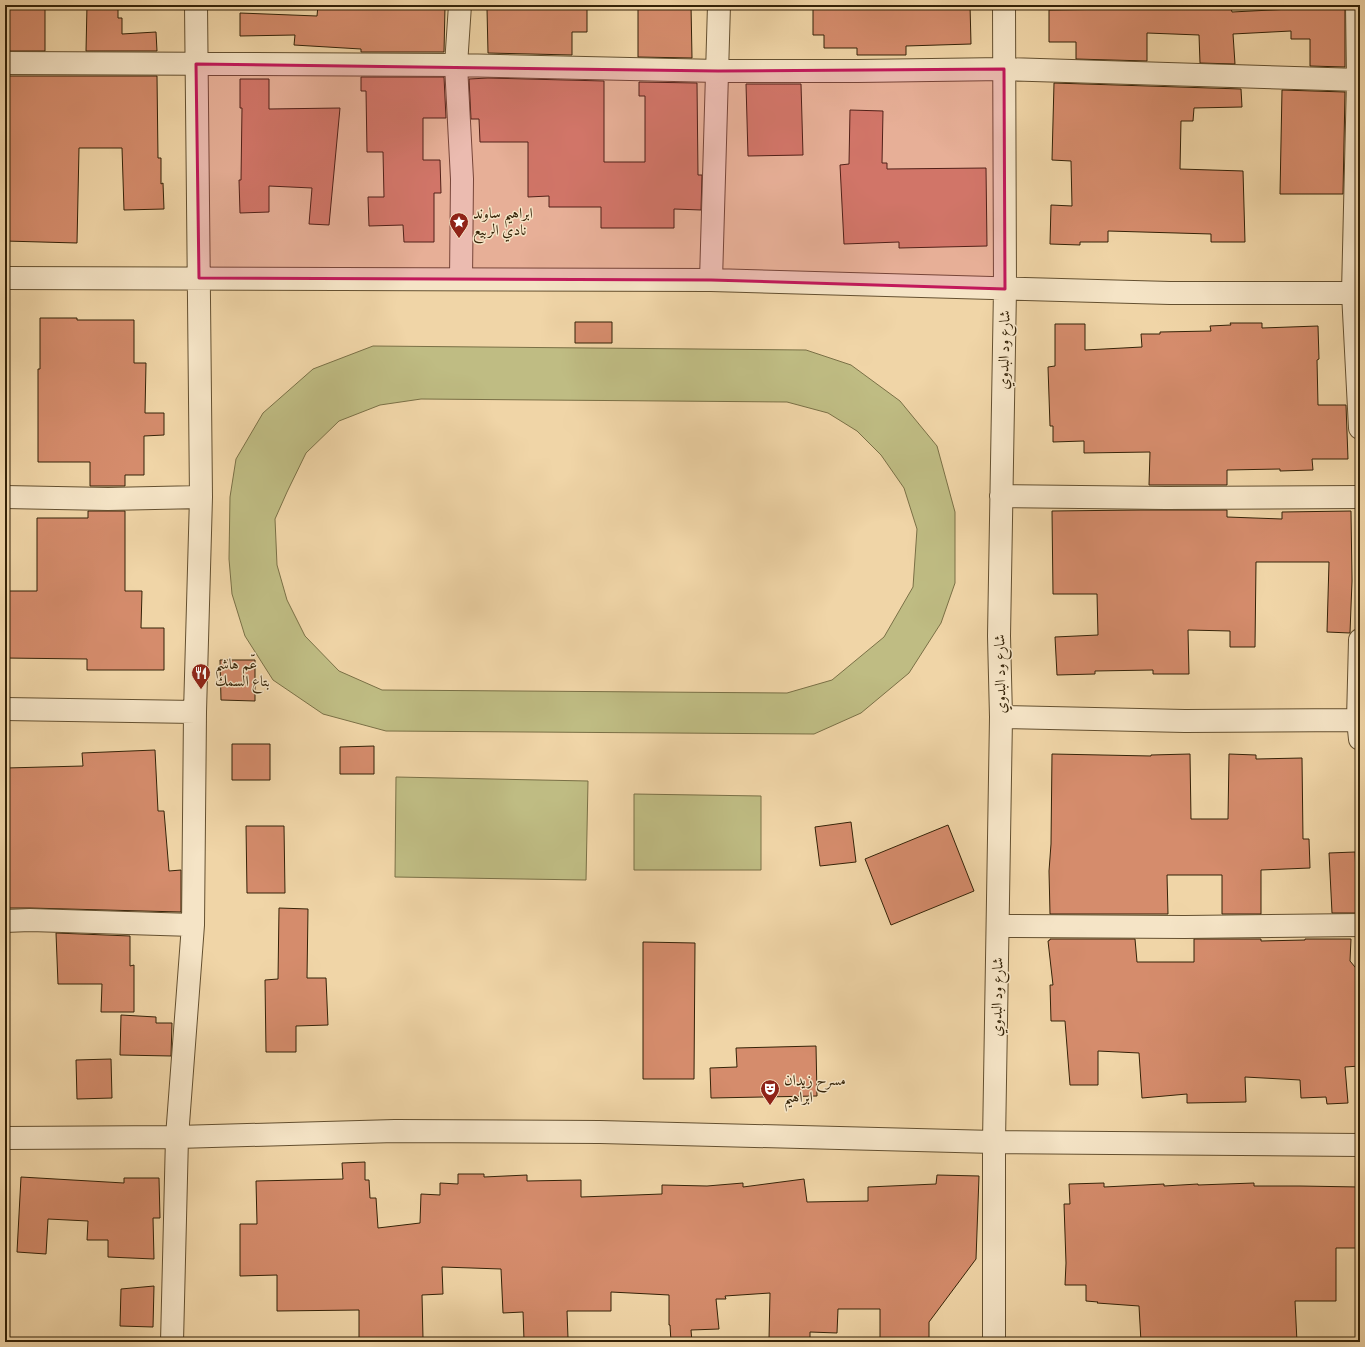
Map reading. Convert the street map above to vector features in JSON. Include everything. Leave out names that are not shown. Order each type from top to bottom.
[{"type":"street","points":[[172,1342],[178,1137],[192,925],[195,712],[201,497],[196,5]]},
{"type":"street","points":[[460,5],[456,65],[462,179],[461,279]]},
{"type":"street","points":[[711,280],[719,5]]},
{"type":"street","name":"شارع ود البدوي","points":[[994,1342],[994,1142],[1001,718],[999,636],[1005,289],[1004,5]]},
{"type":"street","points":[[1357,5],[1359,80],[1357,293],[1360,428]]},
{"type":"street","points":[[5,64],[456,65],[718,71],[1004,69],[1359,80]]},
{"type":"street","points":[[5,278],[711,280],[1170,293],[1357,293]]},
{"type":"street","points":[[1001,496],[1166,498],[1360,497]]},
{"type":"street","points":[[5,497],[108,499],[201,497]]},
{"type":"street","points":[[1001,718],[1359,726],[1360,640]]},
{"type":"street","points":[[5,709],[195,712]]},
{"type":"street","points":[[5,921],[30,920],[192,925]]},
{"type":"street","points":[[998,926],[1185,927],[1360,925]]},
{"type":"street","points":[[5,1138],[178,1137],[395,1131],[584,1132],[994,1142],[1360,1145]]},
{"type":"highlighted area","points":[[196,64],[718,71],[1004,69],[1005,289],[711,280],[199,278]]},
{"type":"shaded area","points":[[373,346],[806,350],[851,365],[900,401],[937,446],[955,512],[955,583],[941,623],[909,673],[861,713],[814,734],[386,731],[323,714],[273,680],[245,636],[232,594],[229,559],[230,497],[236,459],[263,413],[313,369]],"holes":[[[421,399],[787,402],[828,413],[857,431],[881,455],[904,488],[917,529],[913,587],[884,637],[832,680],[787,693],[382,690],[339,671],[305,636],[287,600],[277,565],[275,519],[306,453],[339,421],[380,405]]]},
{"type":"shaded area","points":[[396,777],[588,781],[586,880],[395,877]]},
{"type":"shaded area","points":[[634,794],[761,796],[761,870],[634,870]]},
{"type":"building","points":[[5,5],[45,5],[45,51],[5,51]]},
{"type":"building","points":[[87,5],[118,5],[118,18],[122,18],[122,34],[156,32],[157,51],[86,51]]},
{"type":"building","points":[[318,5],[445,7],[444,52],[361,52],[361,49],[294,45],[295,35],[240,36],[240,13],[317,16]]},
{"type":"building","points":[[536,5],[587,5],[587,32],[572,32],[572,55],[488,53],[487,9],[536,7]]},
{"type":"building","points":[[638,5],[691,5],[692,58],[638,57]]},
{"type":"building","points":[[813,5],[970,5],[971,44],[906,46],[906,55],[857,55],[857,48],[824,48],[824,35],[813,35]]},
{"type":"building","points":[[1146,5],[1218,5],[1218,9],[1231,8],[1232,12],[1291,9],[1291,5],[1345,5],[1345,67],[1310,66],[1310,39],[1291,39],[1291,31],[1233,34],[1235,64],[1200,63],[1199,35],[1147,33],[1147,61],[1076,59],[1076,42],[1049,42],[1049,10],[1123,9],[1123,6],[1146,7]]},
{"type":"building","points":[[5,76],[157,76],[158,158],[161,158],[161,184],[163,183],[164,209],[124,210],[122,148],[79,148],[77,243],[5,241]]},
{"type":"building","points":[[361,77],[444,77],[446,118],[423,118],[423,160],[440,160],[441,193],[434,193],[434,242],[404,242],[403,225],[369,226],[368,197],[384,197],[383,152],[367,152],[366,91],[361,91]]},
{"type":"building","points":[[488,78],[604,81],[604,162],[645,162],[645,96],[639,96],[639,82],[697,83],[698,175],[702,175],[701,210],[674,209],[674,228],[601,228],[601,207],[549,207],[549,196],[528,197],[528,142],[480,142],[479,119],[471,119],[469,79]]},
{"type":"building","points":[[240,79],[269,79],[269,109],[340,108],[329,225],[309,224],[312,188],[269,186],[269,212],[240,213],[239,180],[241,180],[242,108],[240,108]]},
{"type":"building","points":[[1054,83],[1241,89],[1242,107],[1194,108],[1193,121],[1181,121],[1180,169],[1243,171],[1245,242],[1211,242],[1211,234],[1108,231],[1108,242],[1080,242],[1080,245],[1050,244],[1051,205],[1072,206],[1071,161],[1052,160]]},
{"type":"building","points":[[746,84],[801,84],[803,155],[748,156]]},
{"type":"building","points":[[1282,90],[1345,92],[1343,194],[1280,194]]},
{"type":"building","points":[[850,110],[883,111],[882,163],[887,163],[887,169],[986,168],[987,246],[899,248],[899,242],[844,244],[840,165],[849,164]]},
{"type":"building","points":[[40,318],[77,318],[77,320],[134,320],[134,363],[146,363],[145,413],[164,413],[164,435],[144,436],[144,475],[125,475],[125,486],[90,486],[90,462],[38,462],[38,369],[40,369]]},
{"type":"building","points":[[575,322],[612,322],[612,343],[575,343]]},
{"type":"building","points":[[1230,323],[1262,323],[1262,328],[1318,326],[1318,405],[1346,405],[1348,459],[1312,459],[1313,470],[1227,470],[1227,485],[1149,485],[1150,452],[1084,453],[1084,441],[1053,442],[1053,426],[1050,426],[1048,367],[1055,366],[1055,324],[1085,324],[1085,350],[1142,347],[1141,334],[1211,331],[1210,326],[1231,325]]},
{"type":"building","points":[[1227,510],[1227,517],[1282,519],[1282,512],[1351,511],[1352,581],[1350,633],[1327,632],[1329,562],[1256,562],[1255,647],[1230,647],[1230,631],[1188,630],[1189,674],[1153,674],[1153,670],[1095,671],[1095,674],[1057,675],[1055,637],[1098,635],[1097,594],[1053,594],[1052,511]]},
{"type":"building","points":[[88,511],[125,511],[125,591],[142,591],[141,628],[164,628],[164,670],[87,670],[87,659],[5,658],[5,591],[37,591],[37,518],[88,518]]},
{"type":"building","points":[[220,660],[255,660],[255,701],[221,700]]},
{"type":"building","points":[[232,744],[270,744],[270,780],[232,780]]},
{"type":"building","points":[[374,746],[374,774],[340,774],[340,747]]},
{"type":"building","points":[[155,750],[158,811],[164,811],[169,871],[181,870],[181,912],[5,908],[5,845],[9,844],[6,768],[83,766],[82,753]]},
{"type":"building","points":[[1052,754],[1151,756],[1190,754],[1191,819],[1228,819],[1229,754],[1256,755],[1256,759],[1302,758],[1303,839],[1309,839],[1310,868],[1261,870],[1261,914],[1222,914],[1222,875],[1167,875],[1168,914],[1050,914],[1049,871],[1051,844]]},
{"type":"building","points":[[851,822],[856,862],[820,866],[815,827]]},
{"type":"building","points":[[948,825],[974,891],[891,925],[865,859]]},
{"type":"building","points":[[246,826],[284,826],[285,893],[247,893]]},
{"type":"building","points":[[1355,852],[1358,913],[1332,913],[1329,853]]},
{"type":"building","points":[[279,908],[308,909],[307,978],[326,978],[328,1025],[296,1026],[296,1052],[266,1052],[265,980],[278,979]]},
{"type":"building","points":[[56,933],[130,936],[130,966],[134,965],[134,1012],[101,1012],[102,984],[58,984]]},
{"type":"building","points":[[1050,939],[1135,939],[1137,962],[1194,962],[1194,939],[1261,939],[1261,941],[1351,939],[1350,961],[1360,973],[1360,1066],[1345,1067],[1348,1103],[1327,1104],[1326,1097],[1301,1098],[1300,1080],[1245,1077],[1246,1102],[1187,1103],[1187,1094],[1142,1098],[1139,1053],[1098,1051],[1098,1085],[1070,1085],[1065,1021],[1051,1021],[1050,985],[1053,985],[1048,941]]},
{"type":"building","points":[[643,942],[695,943],[694,1079],[643,1079]]},
{"type":"building","points":[[121,1015],[156,1017],[156,1023],[172,1023],[171,1056],[120,1055]]},
{"type":"building","points":[[816,1046],[817,1096],[711,1098],[710,1068],[737,1067],[736,1048]]},
{"type":"building","points":[[111,1059],[112,1098],[77,1099],[76,1060]]},
{"type":"building","points":[[365,1162],[365,1180],[369,1180],[370,1198],[376,1198],[378,1228],[420,1223],[421,1194],[440,1195],[440,1183],[458,1184],[458,1174],[484,1174],[484,1177],[527,1175],[527,1181],[581,1180],[581,1197],[662,1194],[662,1185],[707,1186],[743,1183],[743,1187],[804,1179],[807,1202],[868,1201],[868,1187],[936,1184],[937,1175],[979,1176],[976,1259],[929,1322],[929,1342],[880,1342],[880,1309],[838,1309],[837,1333],[810,1332],[810,1340],[769,1339],[770,1293],[725,1296],[726,1299],[716,1299],[719,1329],[691,1330],[692,1342],[671,1342],[669,1325],[669,1295],[611,1292],[611,1311],[567,1311],[568,1338],[524,1340],[523,1312],[503,1313],[501,1269],[442,1267],[443,1294],[422,1295],[423,1338],[396,1339],[396,1342],[359,1342],[359,1310],[277,1311],[277,1275],[240,1276],[240,1224],[257,1224],[256,1181],[343,1179],[342,1163]]},
{"type":"building","points":[[21,1177],[124,1183],[124,1178],[159,1178],[160,1218],[153,1218],[154,1259],[108,1257],[108,1240],[87,1240],[88,1221],[48,1219],[46,1254],[17,1252]]},
{"type":"building","points":[[1104,1183],[1104,1187],[1164,1184],[1164,1186],[1254,1183],[1254,1186],[1360,1187],[1359,1248],[1336,1248],[1336,1301],[1295,1301],[1297,1342],[1141,1342],[1139,1306],[1086,1301],[1086,1285],[1065,1285],[1066,1263],[1064,1204],[1070,1204],[1069,1184]]},
{"type":"building","points":[[154,1286],[153,1327],[120,1326],[121,1289]]},
{"type":"place","name":"ابراهيم ساوند نادي الربيع","points":[[459,239]]},
{"type":"place","name":"عّم هاشم بتاع السمك","points":[[201,690]]},
{"type":"place","name":"مسرح زيدان ابراهيم","points":[[770,1106]]}]
